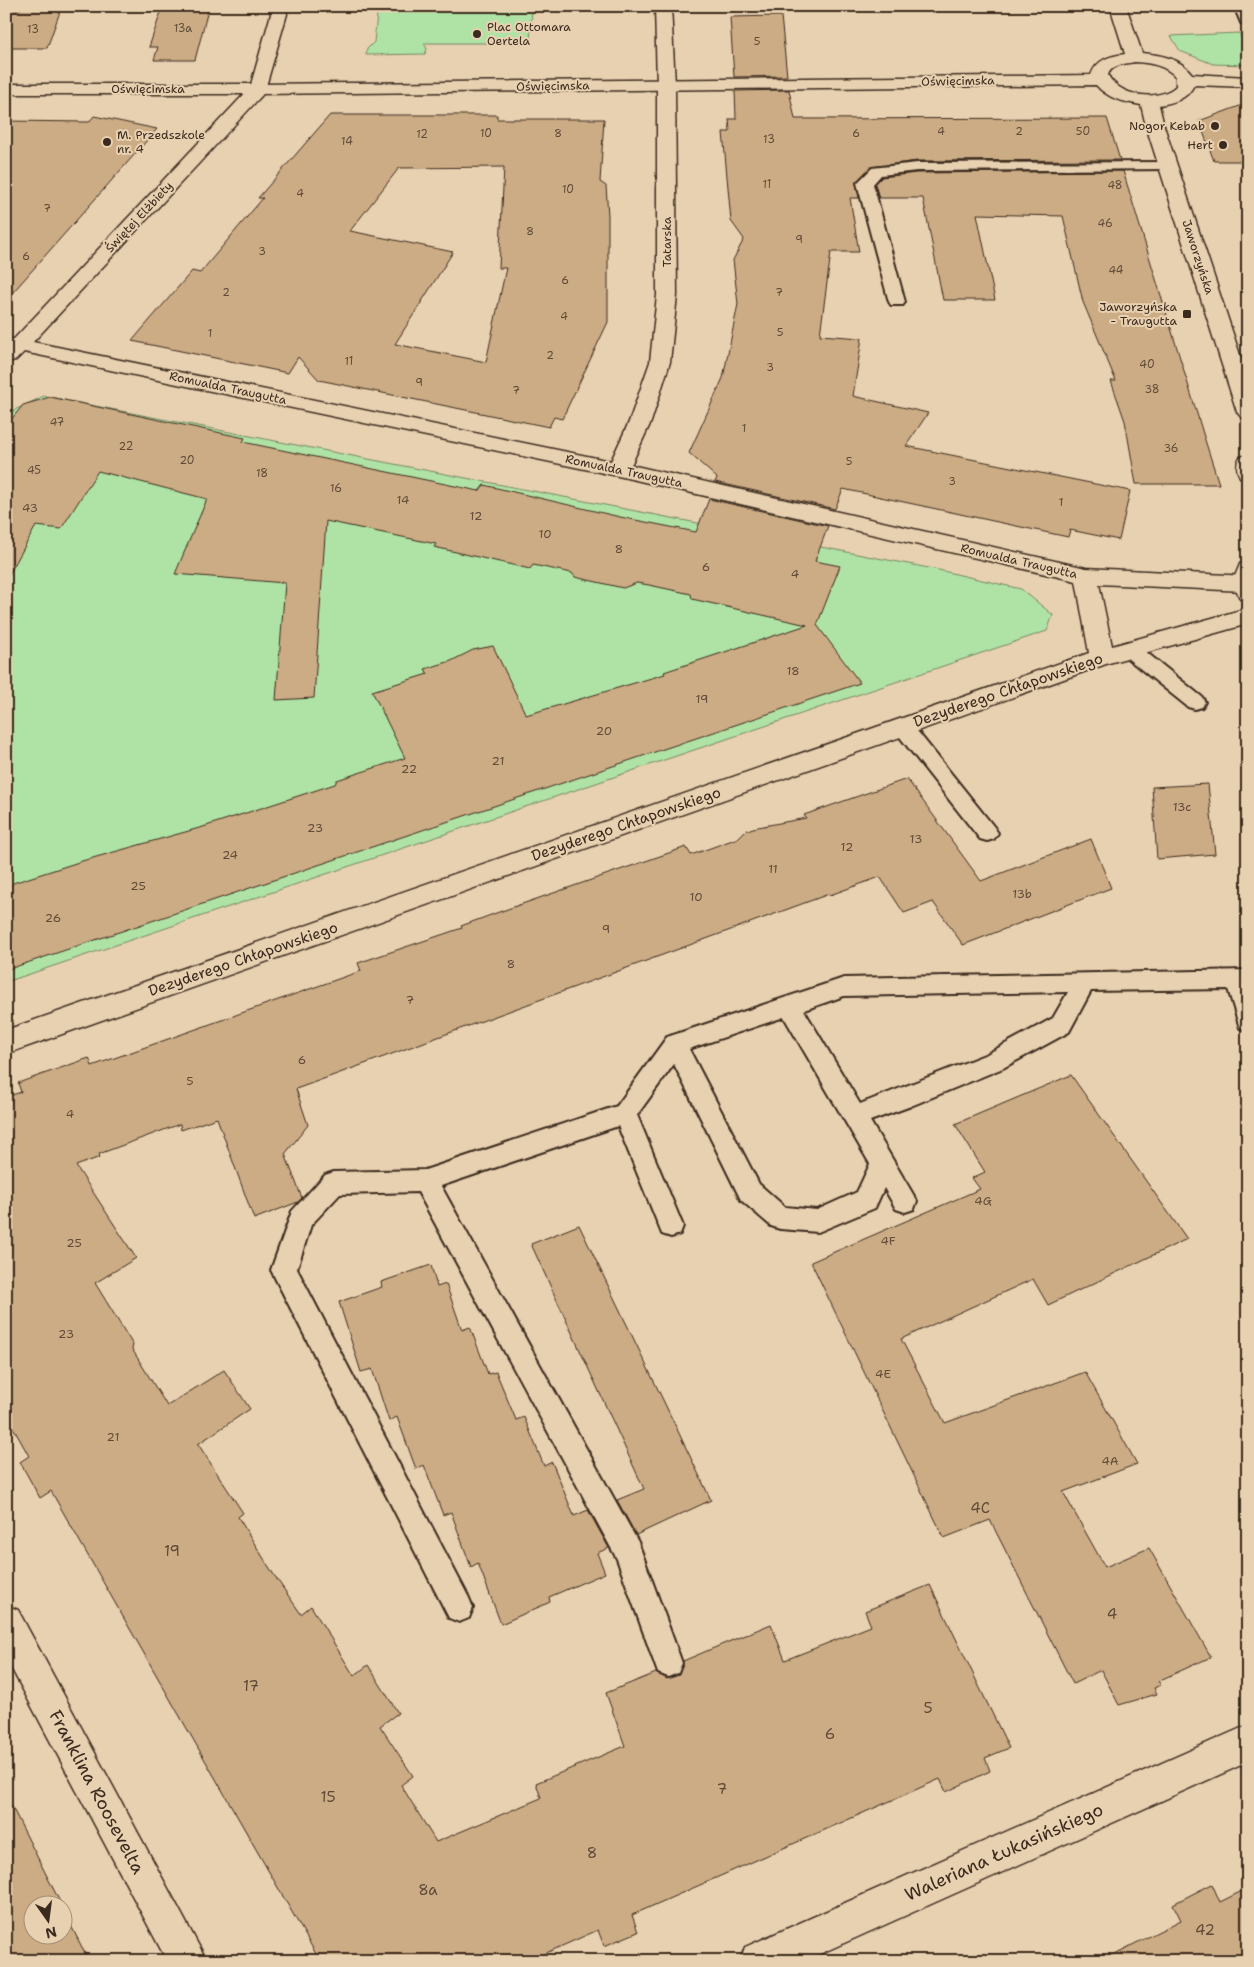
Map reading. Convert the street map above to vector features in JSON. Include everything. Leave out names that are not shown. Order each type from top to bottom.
[{"type":"street","points":[[258,89],[279,14],[277,6]]},
{"type":"street","name":"Tatarska","points":[[618,469],[640,422],[660,362],[667,295],[666,85],[663,6]]},
{"type":"street","points":[[1118,6],[1134,57]]},
{"type":"street","points":[[1134,57],[1162,61],[1182,72],[1186,79],[1186,86],[1182,92],[1174,97],[1149,101],[1130,99],[1112,92],[1100,80],[1099,73],[1103,66],[1116,60],[1134,57]]},
{"type":"street","points":[[1186,79],[1248,82]]},
{"type":"street","name":"Oświęcimska","points":[[6,89],[258,89],[1100,80]]},
{"type":"street","name":"Świętej Elżbiety","points":[[10,350],[258,89]]},
{"type":"street","name":"Jaworzyńska","points":[[1149,101],[1168,166],[1248,412]]},
{"type":"street","name":"Romualda Traugutta","points":[[10,350],[618,469],[1086,576],[1246,582]]},
{"type":"street","points":[[1248,462],[1248,472]]},
{"type":"street","points":[[1086,576],[1102,657]]},
{"type":"street","name":"Dezyderego Chłapowskiego","points":[[6,1042],[1102,657],[1248,616]]},
{"type":"street","name":"Franklina Roosevelta","points":[[6,1622],[188,1961]]},
{"type":"street","name":"Waleriana Łukasińskiego","points":[[759,1961],[1248,1744]]},
{"type":"lane","points":[[1241,6],[1248,23]]},
{"type":"lane","points":[[897,302],[865,183],[877,171],[916,167],[1168,166]]},
{"type":"lane","points":[[1129,650],[1195,702]]},
{"type":"lane","points":[[903,727],[987,834]]},
{"type":"lane","points":[[459,1608],[284,1270],[301,1219],[334,1184],[425,1181],[625,1113],[675,1044],[844,987],[1242,979],[1248,1021]]},
{"type":"lane","points":[[855,1116],[995,1061],[1061,1025],[1085,982]]},
{"type":"lane","points":[[789,1006],[906,1201]]},
{"type":"lane","points":[[675,1044],[750,1192],[780,1218],[818,1221],[866,1200],[883,1163]]},
{"type":"lane","points":[[625,1113],[671,1226]]},
{"type":"lane","points":[[425,1181],[628,1552],[668,1663]]},
{"type":"green space","points":[[378,6],[532,6],[530,43],[424,43],[427,49],[425,54],[366,55],[367,49],[374,42]]},
{"type":"green space","points":[[1239,33],[1248,52],[1248,65],[1213,64],[1180,51],[1171,36]]},
{"type":"green space","points":[[44,396],[934,569],[1021,589],[1053,615],[1047,631],[6,982],[6,414]]},
{"type":"building","points":[[21,6],[62,6],[47,48],[6,48],[6,28],[13,10],[20,10]]},
{"type":"building","points":[[169,6],[209,6],[195,60],[154,60],[158,47],[149,47],[162,9],[168,9]]},
{"type":"building","points":[[781,16],[787,76],[734,77],[730,17]]},
{"type":"building","points":[[789,90],[795,119],[1107,118],[1120,160],[917,161],[871,167],[856,182],[859,198],[850,198],[859,252],[831,252],[820,335],[862,338],[853,396],[928,413],[906,446],[1130,491],[1119,540],[1070,530],[1068,537],[843,489],[835,509],[715,482],[717,478],[689,453],[723,378],[738,304],[733,260],[744,239],[731,221],[723,132],[730,132],[729,119],[736,119],[735,91]]},
{"type":"building","points":[[1248,103],[1248,161],[1214,161],[1199,121]]},
{"type":"building","points":[[330,115],[497,115],[497,119],[604,119],[600,182],[606,186],[608,215],[608,322],[562,419],[554,417],[549,427],[319,380],[298,357],[288,373],[132,341],[192,271],[200,273],[263,198],[258,198]],"holes":[[[504,167],[499,268],[506,268],[486,362],[395,344],[453,252],[350,231],[399,168]]]},
{"type":"building","points":[[94,116],[157,129],[6,300],[6,121],[89,122]]},
{"type":"building","points":[[1123,171],[1219,484],[1136,484],[1125,421],[1111,381],[1116,381],[1083,302],[1063,216],[977,214],[995,300],[943,300],[923,198],[879,198],[875,184],[882,177],[917,173]]},
{"type":"building","points":[[50,397],[245,438],[243,442],[479,491],[484,485],[620,517],[696,532],[709,499],[828,526],[815,561],[840,566],[817,625],[860,683],[6,970],[6,892],[13,883],[82,861],[203,827],[335,784],[337,780],[405,758],[372,691],[428,674],[425,669],[451,661],[473,650],[493,646],[526,715],[665,674],[664,672],[807,625],[692,599],[691,594],[637,583],[623,588],[575,577],[572,573],[533,565],[530,569],[434,547],[436,544],[326,521],[314,698],[276,700],[285,583],[175,574],[207,499],[98,471],[61,529],[36,526],[6,580],[6,426],[23,405]]},
{"type":"building","points":[[907,779],[981,881],[1091,839],[1111,888],[963,945],[933,902],[904,913],[880,877],[296,1089],[308,1125],[285,1154],[302,1198],[298,1202],[254,1219],[217,1118],[181,1130],[180,1124],[99,1154],[100,1157],[76,1166],[136,1258],[95,1283],[167,1406],[224,1370],[250,1409],[198,1444],[243,1513],[238,1517],[301,1614],[311,1606],[354,1676],[368,1665],[398,1713],[380,1726],[413,1776],[401,1785],[436,1842],[541,1798],[536,1783],[625,1746],[606,1693],[656,1673],[667,1679],[679,1675],[683,1661],[771,1624],[785,1660],[871,1626],[865,1611],[930,1585],[1009,1748],[985,1758],[990,1771],[946,1792],[940,1779],[632,1915],[638,1932],[604,1946],[598,1930],[528,1961],[320,1961],[51,1491],[40,1498],[20,1462],[29,1456],[6,1415],[6,1097],[21,1092],[18,1083],[89,1058],[92,1066],[361,971],[358,963],[462,928],[461,926],[499,912],[686,847],[691,855],[738,838],[745,831],[753,828],[806,818],[804,815]]},
{"type":"building","points":[[1208,784],[1215,854],[1157,859],[1152,787]]},
{"type":"building","points":[[1071,1075],[1187,1239],[1048,1305],[1033,1279],[901,1339],[945,1423],[1085,1372],[1137,1464],[1063,1492],[1105,1567],[1149,1548],[1211,1657],[1158,1681],[1161,1685],[1154,1688],[1157,1694],[1119,1705],[1101,1670],[1073,1684],[990,1520],[944,1538],[811,1262],[980,1189],[972,1178],[985,1172],[955,1124]]},
{"type":"building","points":[[579,1225],[711,1500],[636,1535],[617,1500],[644,1489],[531,1244]]},
{"type":"building","points":[[431,1265],[437,1287],[446,1284],[462,1330],[470,1327],[488,1374],[496,1372],[516,1420],[524,1417],[544,1466],[552,1462],[574,1516],[588,1510],[609,1548],[597,1553],[605,1573],[549,1597],[550,1602],[501,1624],[478,1563],[471,1567],[451,1512],[443,1515],[424,1465],[416,1469],[397,1417],[389,1421],[372,1369],[361,1372],[339,1302],[382,1287],[381,1282]]},
{"type":"building","points":[[6,1795],[56,1894],[22,1894],[22,1944],[72,1944],[72,1928],[89,1961],[6,1961]]},
{"type":"building","points":[[1212,1884],[1220,1902],[1248,1888],[1248,1961],[1101,1961],[1181,1920],[1173,1904]]},
{"type":"place","name":"Plac Ottomara Oertela","points":[[477,34]]},
{"type":"place","name":"Nogor Kebab","points":[[1215,126]]},
{"type":"place","name":"M. Przedszkole nr. 4","points":[[107,142]]},
{"type":"place","name":"Hert","points":[[1223,145]]},
{"type":"place","name":"Jaworzyńska - Traugutta","points":[[1187,314]]}]
